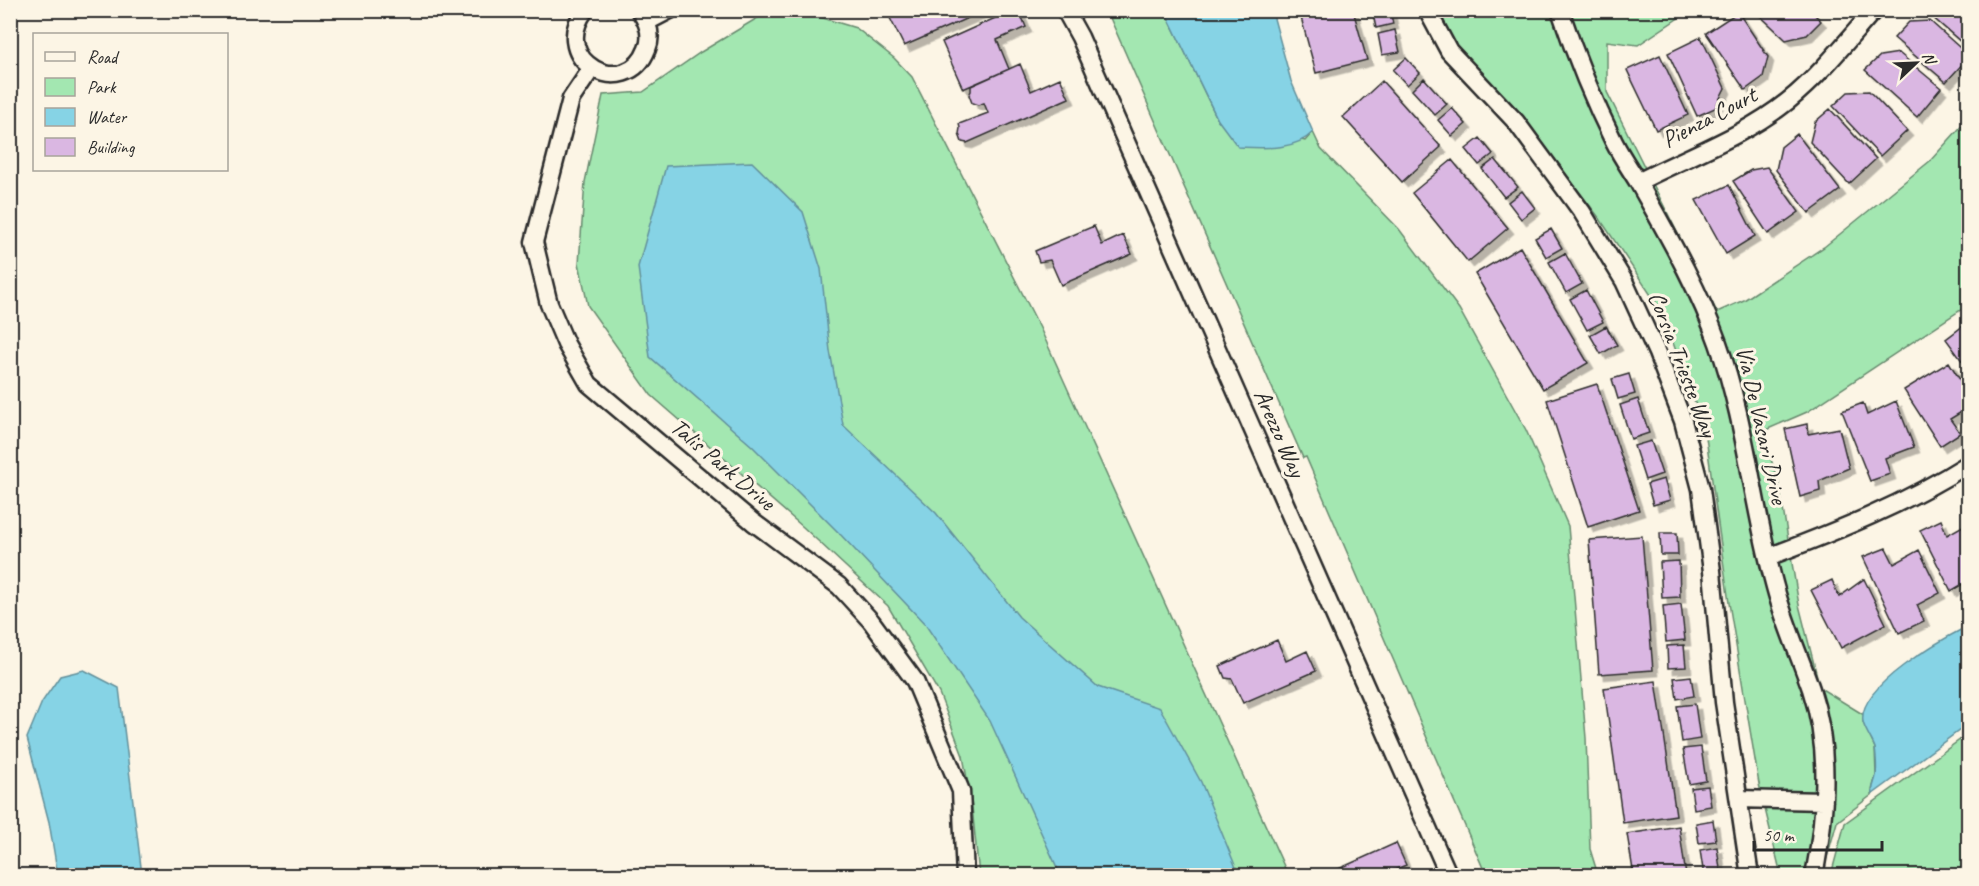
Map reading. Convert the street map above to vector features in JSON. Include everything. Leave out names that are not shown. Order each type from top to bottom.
[{"type":"street","points":[[579,14],[575,30],[578,52],[592,69],[603,74],[615,75],[637,66],[644,56],[649,45],[650,33],[643,16],[670,10]]},
{"type":"street","name":"Arezzo Way","points":[[1065,10],[1085,48],[1449,876]]},
{"type":"street","name":"Corsia Trieste Way","points":[[1427,10],[1449,51],[1516,122],[1582,212],[1624,281],[1657,353],[1683,421],[1701,489],[1712,571],[1724,702],[1750,876]]},
{"type":"street","name":"Via De Vasari Drive","points":[[1560,10],[1572,46],[1615,144],[1678,255],[1701,303],[1718,342],[1738,407],[1768,557],[1787,629],[1811,690],[1820,726],[1824,756],[1824,801],[1822,836],[1814,876]]},
{"type":"street","name":"Pienza Court","points":[[1638,182],[1736,135],[1787,102],[1837,53],[1874,10]]},
{"type":"street","name":"Talis Park Drive","points":[[592,69],[571,99],[534,242],[549,304],[566,344],[589,384],[753,522],[839,586],[871,621],[915,681],[961,791],[965,876]]},
{"type":"street","points":[[1768,557],[1898,504],[1932,487],[1968,464]]},
{"type":"street","points":[[1739,799],[1824,801]]},
{"type":"green space","points":[[1107,11],[1165,11],[1218,120],[1305,141],[1313,132],[1321,149],[1399,229],[1459,309],[1526,430],[1568,526],[1586,738],[1590,849],[1598,875],[1486,875],[1306,457],[1303,458]]},
{"type":"green space","points":[[1434,11],[1689,11],[1638,45],[1607,41],[1607,92],[1717,312],[1744,300],[1824,247],[1930,161],[1968,119],[1968,305],[1807,412],[1761,432],[1778,479],[1799,605],[1820,688],[1864,715],[1863,722],[1875,748],[1876,775],[1873,794],[1837,822],[1822,875],[1781,875],[1759,784],[1729,603],[1705,430],[1661,310],[1600,219],[1514,106],[1455,44]]},
{"type":"green space","points":[[803,12],[856,28],[894,58],[912,77],[1040,328],[1288,875],[979,875],[972,807],[963,756],[939,693],[888,606],[803,527],[651,395],[588,306],[579,263],[585,182],[603,95],[643,92],[701,52],[759,17]]},
{"type":"green space","points":[[1968,734],[1968,875],[1831,875],[1845,823]]},
{"type":"water","points":[[1165,11],[1272,11],[1291,81],[1313,132],[1297,142],[1278,147],[1238,147],[1218,120]]},
{"type":"water","points":[[752,162],[803,212],[821,269],[830,351],[843,425],[936,513],[1019,617],[1098,687],[1160,708],[1201,782],[1239,875],[1060,874],[990,721],[925,624],[752,446],[650,357],[638,267],[666,166]]},
{"type":"water","points":[[1968,626],[1968,724],[1873,794],[1876,755],[1874,745],[1863,722],[1865,708],[1886,679],[1921,653]]},
{"type":"water","points":[[84,670],[119,688],[142,875],[53,875],[57,870],[49,822],[27,738],[42,702],[60,676]]},
{"type":"building","points":[[886,10],[986,10],[904,46]]},
{"type":"building","points":[[1013,10],[1019,10],[1026,27],[997,40],[1009,69],[963,89],[942,42]]},
{"type":"building","points":[[1299,10],[1353,10],[1367,60],[1316,73]]},
{"type":"building","points":[[1372,10],[1390,10],[1393,24],[1376,28]]},
{"type":"building","points":[[1754,10],[1810,10],[1821,21],[1807,35],[1786,40]]},
{"type":"building","points":[[1931,10],[1968,10],[1968,48],[1930,15]]},
{"type":"building","points":[[1738,12],[1768,57],[1763,77],[1745,90],[1706,33]]},
{"type":"building","points":[[1930,21],[1968,55],[1968,58],[1946,82],[1894,38],[1909,22]]},
{"type":"building","points":[[1395,30],[1400,52],[1382,55],[1378,34]]},
{"type":"building","points":[[1701,37],[1725,88],[1715,108],[1697,116],[1668,53]]},
{"type":"building","points":[[1899,53],[1941,88],[1917,117],[1865,70],[1880,56]]},
{"type":"building","points":[[1660,55],[1688,115],[1656,130],[1627,70]]},
{"type":"building","points":[[1406,58],[1420,73],[1407,85],[1393,70]]},
{"type":"building","points":[[1020,64],[1031,91],[1060,78],[1069,98],[967,143],[962,142],[959,124],[988,113],[984,103],[978,105],[972,103],[969,95],[971,86]]},
{"type":"building","points":[[1424,78],[1447,104],[1435,115],[1412,90]]},
{"type":"building","points":[[1382,81],[1441,147],[1402,182],[1343,117]]},
{"type":"building","points":[[1869,91],[1907,131],[1880,156],[1833,106],[1848,92]]},
{"type":"building","points":[[1452,108],[1466,124],[1452,136],[1438,120]]},
{"type":"building","points":[[1830,109],[1876,159],[1849,184],[1810,142],[1815,122]]},
{"type":"building","points":[[1797,134],[1840,190],[1809,213],[1776,170],[1781,147]]},
{"type":"building","points":[[1480,138],[1493,154],[1479,165],[1466,149]]},
{"type":"building","points":[[1495,159],[1518,187],[1504,197],[1482,169]]},
{"type":"building","points":[[1452,160],[1508,228],[1468,262],[1412,193]]},
{"type":"building","points":[[1767,167],[1799,212],[1768,234],[1733,181],[1751,170]]},
{"type":"building","points":[[1729,185],[1755,236],[1726,254],[1696,200]]},
{"type":"building","points":[[1522,191],[1535,208],[1521,219],[1508,202]]},
{"type":"building","points":[[1094,226],[1102,245],[1123,235],[1132,254],[1061,285],[1050,260],[1039,262],[1035,251]]},
{"type":"building","points":[[1551,229],[1562,248],[1546,257],[1535,238]]},
{"type":"building","points":[[1520,247],[1588,363],[1543,389],[1475,274]]},
{"type":"building","points":[[1565,253],[1582,284],[1566,293],[1549,262]]},
{"type":"building","points":[[1586,290],[1603,322],[1587,330],[1570,299]]},
{"type":"building","points":[[1967,323],[1968,325],[1968,369],[1946,339]]},
{"type":"building","points":[[1606,326],[1617,345],[1601,354],[1590,335]]},
{"type":"building","points":[[1949,362],[1968,393],[1968,408],[1950,419],[1960,433],[1940,446],[1904,390]]},
{"type":"building","points":[[1629,374],[1635,394],[1618,399],[1612,379]]},
{"type":"building","points":[[1597,384],[1639,510],[1588,527],[1547,400]]},
{"type":"building","points":[[1638,399],[1649,433],[1631,439],[1620,405]]},
{"type":"building","points":[[1896,401],[1914,447],[1885,458],[1890,474],[1870,481],[1842,411],[1863,403],[1867,415]]},
{"type":"building","points":[[1807,424],[1808,434],[1839,428],[1849,468],[1819,481],[1820,491],[1800,497],[1785,429]]},
{"type":"building","points":[[1651,441],[1662,474],[1645,480],[1634,446]]},
{"type":"building","points":[[1664,479],[1670,500],[1653,505],[1647,484]]},
{"type":"building","points":[[1941,520],[1947,535],[1968,523],[1968,581],[1951,591],[1920,530]]},
{"type":"building","points":[[1660,533],[1677,533],[1678,555],[1661,555]]},
{"type":"building","points":[[1642,536],[1653,670],[1599,674],[1589,540]]},
{"type":"building","points":[[1886,548],[1894,564],[1919,550],[1940,593],[1917,605],[1924,621],[1899,633],[1863,557]]},
{"type":"building","points":[[1679,561],[1680,597],[1662,598],[1660,562]]},
{"type":"building","points":[[1864,579],[1886,624],[1841,648],[1811,590],[1832,580],[1839,597]]},
{"type":"building","points":[[1681,604],[1685,640],[1666,642],[1663,606]]},
{"type":"building","points":[[1277,640],[1286,661],[1307,651],[1316,671],[1243,703],[1232,679],[1225,678],[1220,666]]},
{"type":"building","points":[[1684,645],[1686,667],[1668,668],[1667,646]]},
{"type":"building","points":[[1691,676],[1694,696],[1677,699],[1674,678]]},
{"type":"building","points":[[1656,681],[1676,815],[1623,823],[1604,688]]},
{"type":"building","points":[[1695,704],[1700,739],[1682,742],[1677,706]]},
{"type":"building","points":[[1701,747],[1706,781],[1689,784],[1683,749]]},
{"type":"building","points":[[1708,786],[1711,806],[1694,809],[1691,788]]},
{"type":"building","points":[[1713,820],[1716,841],[1699,843],[1696,823]]},
{"type":"building","points":[[1679,826],[1686,876],[1634,876],[1627,834]]},
{"type":"building","points":[[1396,843],[1406,865],[1387,873],[1388,876],[1323,876]]},
{"type":"building","points":[[1717,847],[1721,876],[1704,876],[1700,850]]}]
